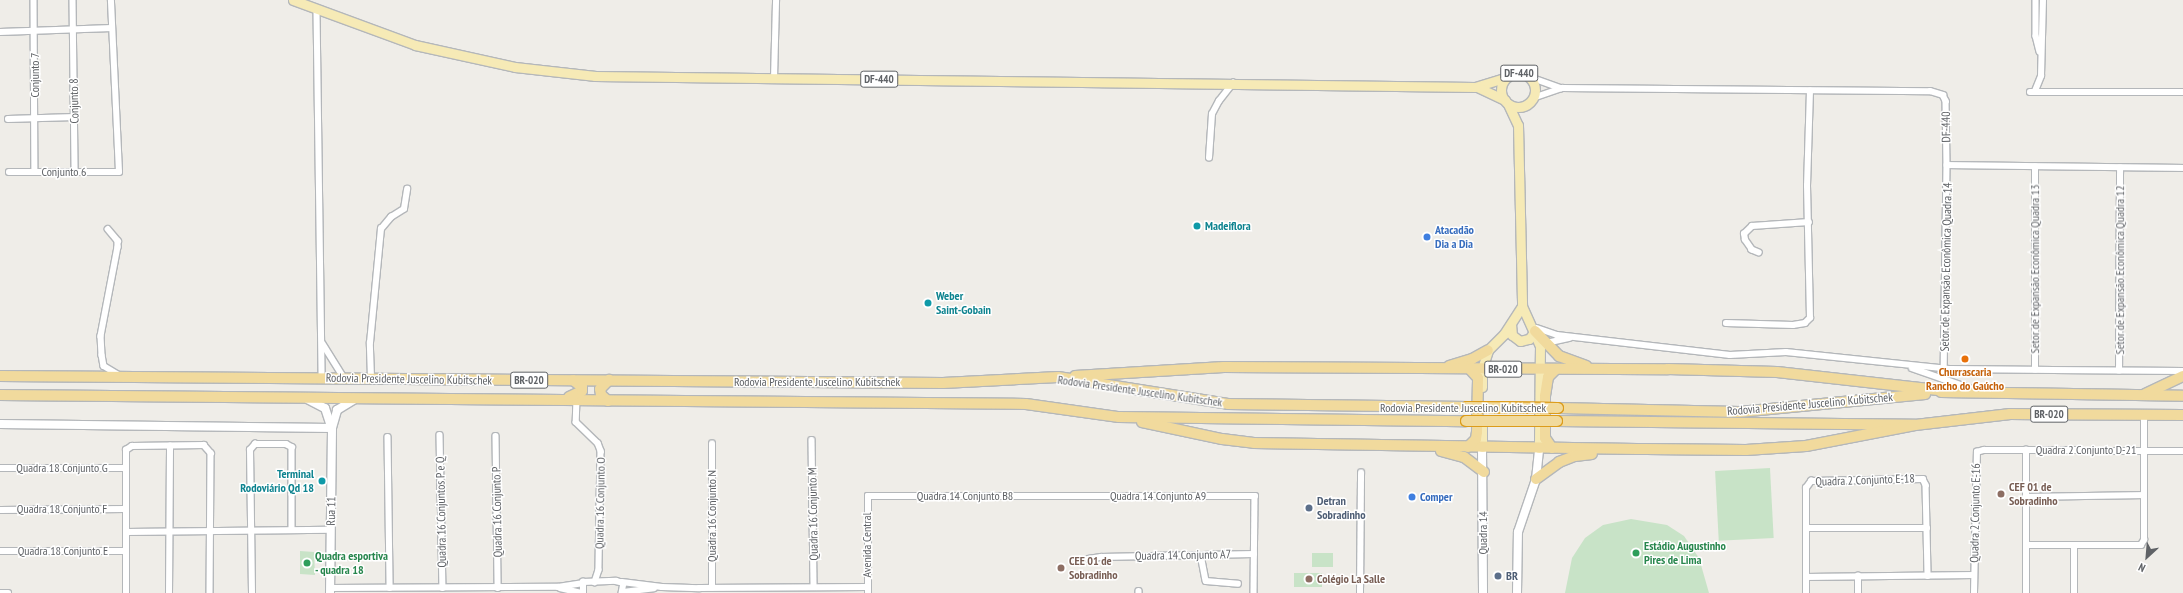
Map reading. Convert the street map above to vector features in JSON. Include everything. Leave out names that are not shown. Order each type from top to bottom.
[{"type":"highway","points":[[1535,331],[1542,345],[1567,360],[1606,370]]},
{"type":"highway","points":[[1438,369],[1472,358],[1488,350]]},
{"type":"highway","name":"BR-020","points":[[1058,378],[1224,367],[1777,372],[1947,391]]},
{"type":"highway","points":[[1468,447],[1477,436],[1478,378],[1470,369]]},
{"type":"highway","points":[[1482,380],[1492,369]]},
{"type":"highway","points":[[1552,448],[1545,438],[1545,396],[1548,377],[1554,370]]},
{"type":"highway","name":"Rodovia Presidente Juscelino Kubitschek","points":[[0,376],[973,383],[1058,378],[1228,404],[1739,412],[1947,391],[1981,393],[2183,396]]},
{"type":"highway","points":[[2143,395],[2183,376]]},
{"type":"highway","points":[[561,398],[578,396],[582,391],[582,387],[573,380]]},
{"type":"highway","points":[[608,401],[600,389],[609,380]]},
{"type":"highway","name":"Rodovia Presidente Juscelino Kubitschek","points":[[0,395],[355,399],[561,398],[608,401],[1026,404],[1119,417],[1466,421],[1915,425],[2010,414],[2183,415]]},
{"type":"highway","name":"BR-020","points":[[1119,417],[1222,439],[1254,443],[1382,447],[1637,449],[1792,448],[1915,425]]},
{"type":"highway","points":[[1382,447],[1446,451],[1464,457],[1484,472]]},
{"type":"highway","points":[[1536,478],[1559,462],[1576,456],[1637,449]]},
{"type":"main road","name":"DF-440","points":[[293,0],[317,11],[415,45],[515,68],[595,76],[774,79],[1234,82],[1475,87],[1518,73],[1530,77],[1535,89],[1530,101],[1517,107],[1475,87]]},
{"type":"main road","name":"DF-440","points":[[1507,77],[1501,88],[1507,102]]},
{"type":"main road","points":[[1518,125],[1530,101]]},
{"type":"main road","points":[[1507,102],[1518,125],[1522,306],[1535,331],[1529,339],[1520,341],[1512,335],[1511,324]]},
{"type":"main road","points":[[1482,447],[1482,369],[1488,350],[1511,324],[1522,306]]},
{"type":"main road","points":[[1517,593],[1518,532],[1536,478],[1539,448],[1539,370],[1542,345]]},
{"type":"main road","name":"Rua 11","points":[[305,398],[325,408],[332,428]]},
{"type":"main road","name":"Rua 11","points":[[330,591],[332,428],[339,408],[355,399]]},
{"type":"main road","points":[[0,424],[332,428]]},
{"type":"main road","name":"Quadra 14","points":[[1482,447],[1484,472],[1483,593]]},
{"type":"street","name":"Conjunto 7","points":[[34,0],[35,172]]},
{"type":"street","name":"Conjunto 8","points":[[73,0],[72,30],[75,173]]},
{"type":"street","points":[[0,32],[35,32],[112,28],[110,0]]},
{"type":"street","points":[[774,79],[776,0]]},
{"type":"street","points":[[2036,0],[2036,36],[2041,58]]},
{"type":"street","points":[[2042,0],[2040,83],[2033,91],[2183,92]]},
{"type":"street","points":[[317,11],[320,316],[323,344],[322,378]]},
{"type":"street","name":"Conjunto 6","points":[[9,172],[119,172],[112,28]]},
{"type":"street","name":"DF-440","points":[[1530,77],[1562,88],[1940,93],[1946,101],[1947,165]]},
{"type":"street","points":[[1209,158],[1212,114],[1219,101],[1234,82]]},
{"type":"street","name":"DF-440","points":[[1530,101],[1562,88]]},
{"type":"street","points":[[1726,323],[1793,325],[1808,321],[1811,314],[1807,186],[1810,91]]},
{"type":"street","points":[[8,119],[75,117]]},
{"type":"street","points":[[1947,165],[2183,168]]},
{"type":"street","name":"Setor de Expansão Econômica Quadra 14","points":[[1944,379],[1947,165]]},
{"type":"street","name":"Setor de Expansão Econômica Quadra 13","points":[[2035,167],[2035,370]]},
{"type":"street","name":"Setor de Expansão Econômica Quadra 12","points":[[2119,371],[2120,168]]},
{"type":"street","points":[[371,378],[370,343],[381,229],[391,217],[404,209],[407,189]]},
{"type":"street","points":[[1759,253],[1752,250],[1744,240],[1744,234],[1752,226],[1809,222]]},
{"type":"street","points":[[108,229],[118,241],[118,247],[101,336],[102,363],[106,368],[123,376]]},
{"type":"street","points":[[1530,320],[1548,333],[1730,355],[1786,352],[1944,368],[2183,371]]},
{"type":"street","points":[[1542,345],[1576,337]]},
{"type":"street","points":[[323,344],[344,378]]},
{"type":"street","points":[[1904,365],[1981,393]]},
{"type":"street","name":"Quadra 16 Conjunto O","points":[[577,399],[576,422],[593,439],[601,451],[599,570],[595,582]]},
{"type":"street","points":[[2026,545],[2141,545],[2144,540],[2144,415]]},
{"type":"street","name":"Quadra 16 Conjuntos P e Q","points":[[440,435],[443,588]]},
{"type":"street","name":"Quadra 16 Conjunto P","points":[[496,436],[498,588]]},
{"type":"street","points":[[388,437],[390,588]]},
{"type":"street","name":"Quadra 16 Conjunto M","points":[[812,440],[814,587]]},
{"type":"street","points":[[252,593],[250,450],[255,444],[286,444],[293,449],[292,530]]},
{"type":"street","name":"Quadra 16 Conjunto N","points":[[712,444],[712,588]]},
{"type":"street","points":[[126,593],[127,532],[125,509],[125,454],[132,446],[204,445],[210,452],[210,593]]},
{"type":"street","points":[[169,593],[170,446]]},
{"type":"street","name":"Quadra 2 Conjunto D-21","points":[[1977,452],[1984,450],[2183,451]]},
{"type":"street","points":[[2026,450],[2026,593]]},
{"type":"street","name":"Quadra 2 Conjunto E-16","points":[[1974,593],[1977,452]]},
{"type":"street","name":"Quadra 18 Conjunto G","points":[[0,468],[125,468]]},
{"type":"street","points":[[1360,593],[1361,473]]},
{"type":"street","name":"Quadra 2 Conjunto E-18","points":[[1806,528],[1807,483],[1827,480],[1924,479],[1926,485],[1927,528]]},
{"type":"street","points":[[2026,497],[2144,495]]},
{"type":"street","name":"Quadra 14 Conjunto B8","points":[[868,496],[1062,496]]},
{"type":"street","name":"Avenida Central","points":[[868,496],[868,590]]},
{"type":"street","name":"Quadra 14 Conjunto A9","points":[[1062,496],[1255,496],[1254,554]]},
{"type":"street","name":"Quadra 18 Conjunto F","points":[[0,510],[125,509]]},
{"type":"street","points":[[1806,593],[1806,528],[1927,528],[1928,576]]},
{"type":"street","points":[[127,532],[170,533],[331,530]]},
{"type":"street","points":[[2074,546],[2074,593]]},
{"type":"street","name":"Quadra 18 Conjunto E","points":[[0,551],[126,551]]},
{"type":"street","points":[[1254,554],[1254,593]]},
{"type":"street","name":"Quadra 14 Conjunto A7","points":[[1088,559],[1101,556],[1201,556],[1254,554]]},
{"type":"street","points":[[1201,556],[1206,581],[1238,584]]},
{"type":"street","points":[[599,570],[606,581]]},
{"type":"street","points":[[1806,577],[1974,575]]},
{"type":"street","points":[[1858,576],[1858,593]]},
{"type":"street","points":[[330,591],[390,588],[558,587],[606,581],[662,587],[814,587],[868,590]]},
{"type":"street","points":[[622,582],[623,593],[662,587]]},
{"type":"street","points":[[558,587],[582,593],[582,583]]},
{"type":"street","points":[[0,593],[8,593]]},
{"type":"green space","points":[[1770,468],[1774,538],[1719,541],[1715,471]]},
{"type":"green space","name":"Estádio Augustinho Pires de Lima","points":[[1631,519],[1667,525],[1684,536],[1699,558],[1709,593],[1565,593],[1572,558],[1585,538],[1603,525]]},
{"type":"green space","name":"Quadra esportiva - quadra 18","points":[[300,551],[314,552],[315,575],[300,574]]},
{"type":"green space","points":[[1312,553],[1333,553],[1333,567],[1312,567]]},
{"type":"green space","points":[[1294,573],[1322,573],[1322,587],[1294,587]]},
{"type":"place","name":"Madeiflora","points":[[1197,226]]},
{"type":"place","name":"Atacadão Dia a Dia","points":[[1427,237]]},
{"type":"place","name":"Weber Saint-Gobain","points":[[928,303]]},
{"type":"place","name":"Churrascaria Rancho do Gaúcho","points":[[1965,359]]},
{"type":"place","name":"Terminal Rodoviário Qd 18","points":[[322,481]]},
{"type":"place","name":"CEF 01 de Sobradinho","points":[[2001,494]]},
{"type":"place","name":"Comper","points":[[1412,497]]},
{"type":"place","name":"Detran Sobradinho","points":[[1309,508]]},
{"type":"place","name":"Estádio Augustinho Pires de Lima","points":[[1636,553]]},
{"type":"place","name":"Quadra esportiva - quadra 18","points":[[307,563]]},
{"type":"place","name":"CEE 01 de Sobradinho","points":[[1061,568]]},
{"type":"place","name":"BR","points":[[1498,576]]},
{"type":"place","name":"Colégio La Salle","points":[[1309,579]]}]
